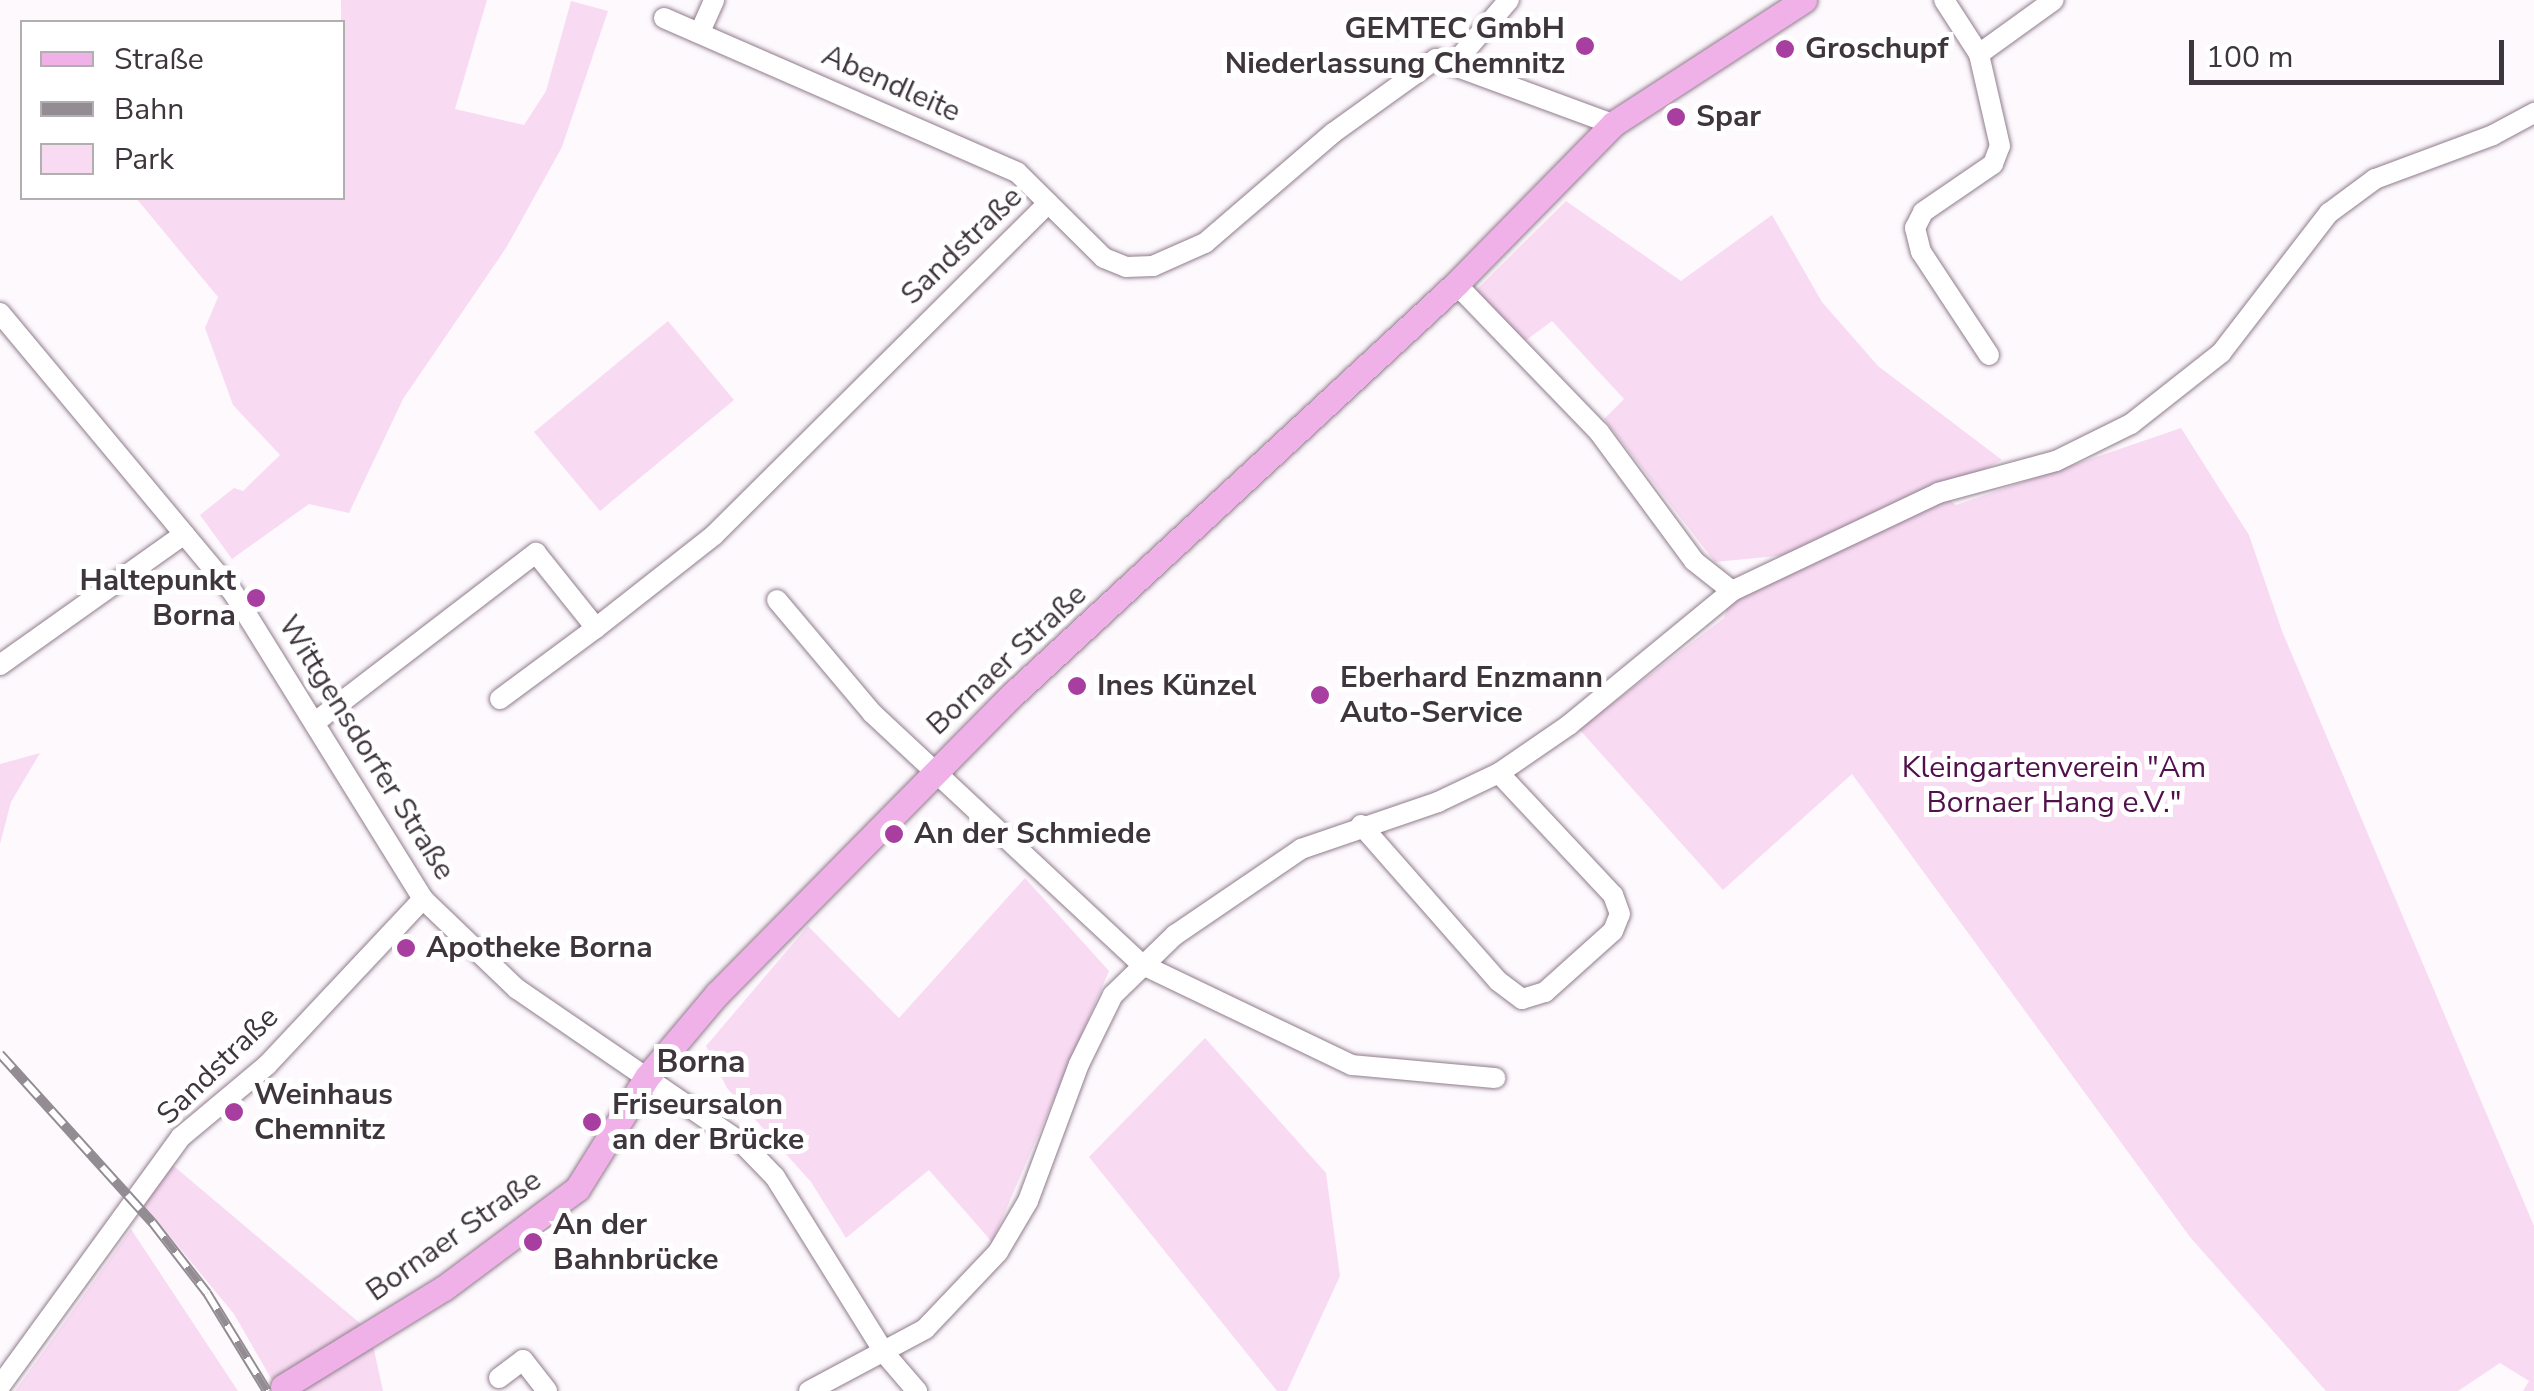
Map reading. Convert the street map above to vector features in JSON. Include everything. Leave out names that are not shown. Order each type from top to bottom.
[{"type":"main road","name":"Bornaer Straße","points":[[283,1387],[444,1288],[551,1212],[591,1174],[647,1077],[730,981],[939,769],[1456,284],[1613,124],[1804,0]]},
{"type":"street","points":[[700,32],[714,0]]},
{"type":"street","points":[[1509,0],[1453,65],[1613,124]]},
{"type":"street","points":[[1944,0],[1979,54],[2000,146],[1993,164],[1923,212],[1915,228],[1921,252],[1989,355]]},
{"type":"street","points":[[1979,54],[2054,0]]},
{"type":"street","name":"Abendleite","points":[[664,18],[1018,173],[1048,203]]},
{"type":"street","name":"Sandstraße","points":[[500,699],[714,535],[1048,203],[1104,258],[1152,266],[1204,243],[1333,133],[1436,60],[1453,65]]},
{"type":"street","points":[[808,1391],[886,1355],[925,1328],[998,1252],[1052,1146],[1079,1064],[1113,995],[1142,964],[1301,849],[1438,802],[1499,773],[1570,724],[1732,591],[1938,493],[2056,460],[2131,424],[2221,354],[2330,213],[2375,179],[2534,113]]},
{"type":"street","points":[[1456,284],[1599,432],[1694,561],[1732,591]]},
{"type":"street","name":"Wittgensdorfer Straße","points":[[0,313],[234,594],[318,720],[422,898],[517,989],[706,1115],[775,1177],[886,1355],[917,1391]]},
{"type":"street","points":[[0,665],[184,534]]},
{"type":"street","points":[[318,720],[536,553],[596,628]]},
{"type":"street","points":[[777,600],[872,713],[939,769],[1142,964],[1352,1065],[1495,1078]]},
{"type":"street","points":[[1362,825],[1498,981],[1522,999],[1545,992],[1613,932],[1620,914],[1614,895],[1499,773]]},
{"type":"street","name":"Sandstraße","points":[[0,1386],[124,1223],[180,1137],[266,1065],[422,898]]},
{"type":"street","points":[[499,1378],[523,1360],[546,1391]]},
{"type":"green space","points":[[341,0],[487,0],[455,109],[524,125],[546,91],[571,1],[608,11],[562,147],[506,248],[403,399],[349,513],[309,504],[232,559],[200,515],[234,488],[243,491],[280,455],[233,405],[205,328],[218,297],[138,200],[345,200],[345,20],[341,20]]},
{"type":"green space","name":"Kleingartenverein \"Am Bornaer Hang e.V.\"","points":[[1566,201],[1681,281],[1772,215],[1822,302],[1878,366],[2002,460],[1939,492],[1956,505],[2181,428],[2249,535],[2282,631],[2534,1226],[2534,1391],[2523,1391],[2529,1381],[2500,1363],[2458,1391],[2326,1391],[2190,1237],[1852,774],[1723,890],[1579,729],[1724,618],[1732,591],[1797,554],[1715,562],[1604,419],[1624,399],[1552,321],[1521,344],[1471,295]]},
{"type":"green space","points":[[668,321],[734,400],[600,511],[534,432]]},
{"type":"green space","points":[[40,753],[11,802],[0,844],[0,764]]},
{"type":"green space","points":[[1025,878],[1109,971],[992,1242],[929,1170],[846,1238],[811,1182],[727,1088],[706,1046],[808,926],[899,1018]]},
{"type":"green space","points":[[1205,1038],[1326,1173],[1340,1276],[1287,1391],[1277,1391],[1089,1157]]},
{"type":"green space","points":[[169,1162],[368,1330],[272,1380],[234,1314],[142,1203]]},
{"type":"green space","points":[[131,1229],[238,1391],[15,1391],[107,1263]]},
{"type":"green space","points":[[371,1336],[383,1391],[290,1391]]},
{"type":"railway","points":[[0,1054],[152,1222],[207,1293],[267,1391]]},
{"type":"place","name":"GEMTEC GmbH Niederlassung Chemnitz","points":[[1585,46]]},
{"type":"place","name":"Groschupf","points":[[1785,49]]},
{"type":"place","name":"Spar","points":[[1676,117]]},
{"type":"place","name":"Haltepunkt Borna","points":[[256,598]]},
{"type":"place","name":"Ines Künzel","points":[[1077,686]]},
{"type":"place","name":"Eberhard Enzmann Auto-Service","points":[[1320,695]]},
{"type":"place","name":"An der Schmiede","points":[[894,834]]},
{"type":"place","name":"Apotheke Borna","points":[[406,948]]},
{"type":"place","name":"Weinhaus Chemnitz","points":[[234,1112]]},
{"type":"place","name":"Friseursalon an der Brücke","points":[[592,1122]]},
{"type":"place","name":"An der Bahnbrücke","points":[[533,1242]]},
{"type":"district","name":"Borna","points":[[701,1062]]}]
